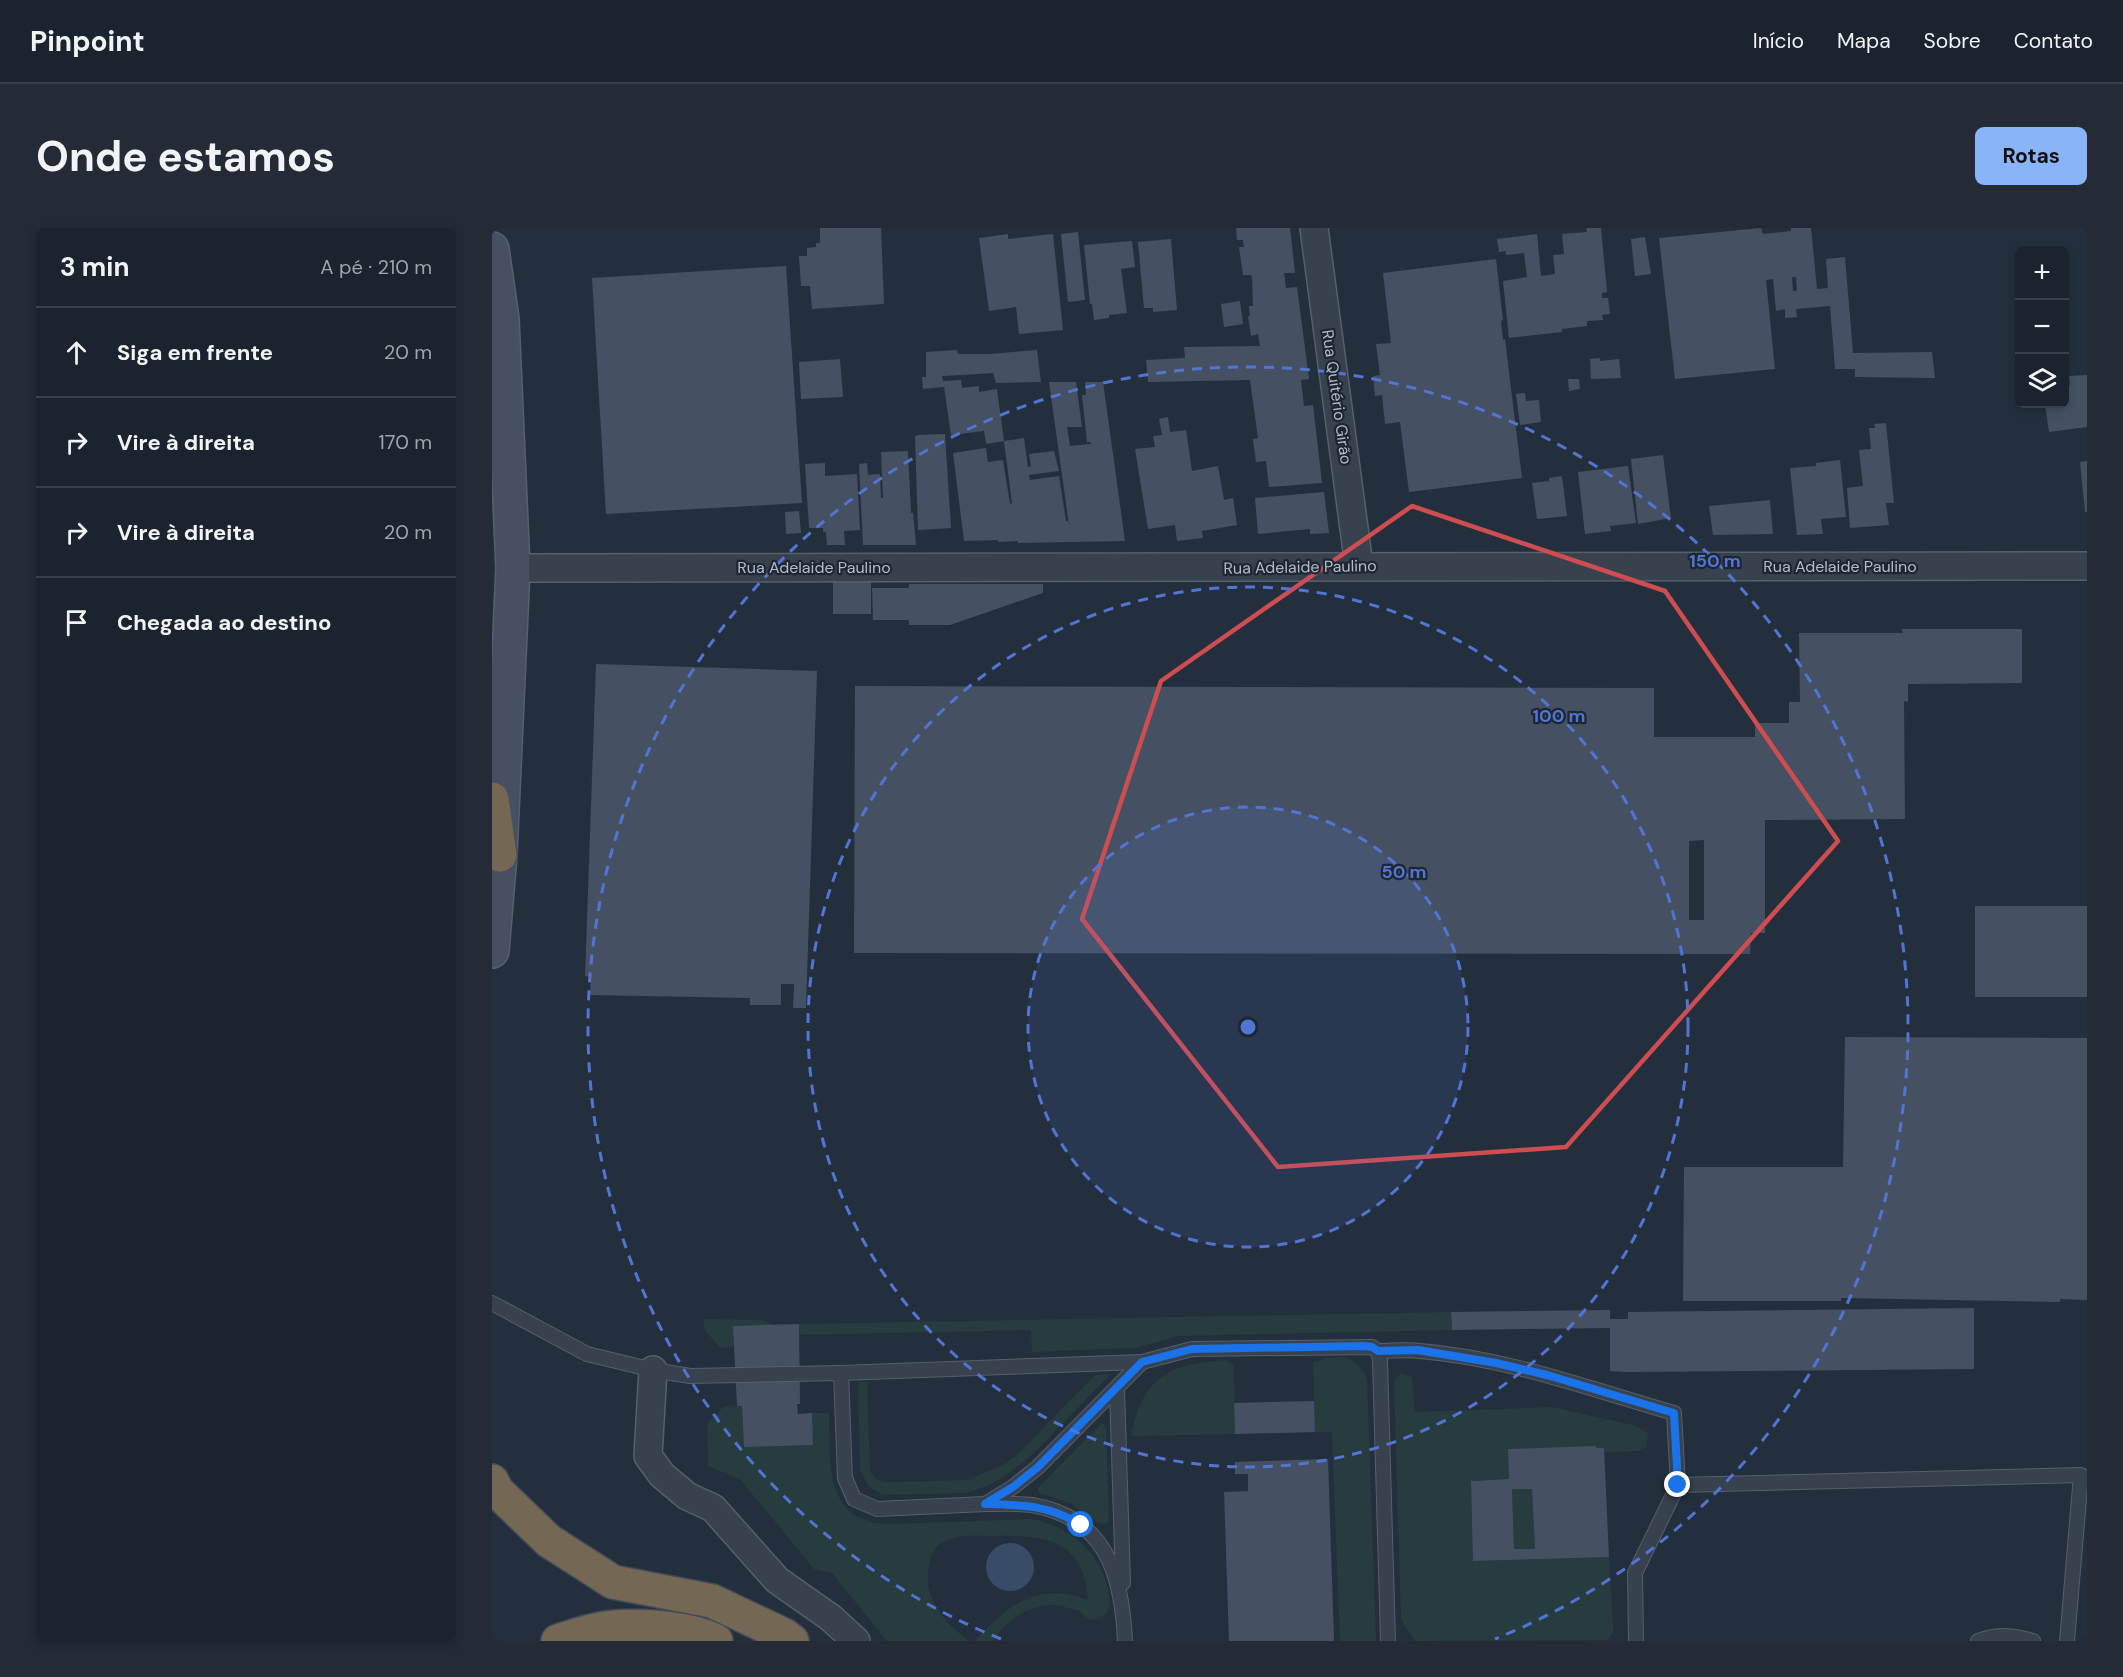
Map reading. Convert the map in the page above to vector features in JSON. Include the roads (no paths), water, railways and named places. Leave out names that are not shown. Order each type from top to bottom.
[{"type":"highway","points":[[492,800],[500,855]]},
{"type":"highway","points":[[492,1481],[497,1491],[549,1541],[613,1582],[712,1601],[792,1641]]},
{"type":"highway","points":[[558,1641],[596,1630],[648,1626],[704,1635],[716,1641]]},
{"type":"main road","points":[[492,249],[502,319],[513,568],[500,855],[492,951]]},
{"type":"street","name":"Rua Quitério Girão","points":[[1314,228],[1359,566]]},
{"type":"street","name":"Rua Adelaide Paulino","points":[[513,568],[2087,566]]},
{"type":"street","points":[[653,1370],[648,1456],[662,1475],[687,1496],[713,1508],[777,1580],[831,1618],[856,1641]]},
{"type":"lane","points":[[492,1303],[587,1354],[653,1370],[690,1376],[1142,1362],[1192,1349],[1363,1346],[1372,1347],[1378,1351],[1418,1350],[1496,1363],[1547,1375],[1674,1413],[1678,1485],[1635,1573],[1636,1641]]},
{"type":"lane","points":[[1378,1351],[1388,1641]]},
{"type":"lane","points":[[985,1504],[1013,1487],[1038,1467],[1142,1362]]},
{"type":"lane","points":[[841,1373],[845,1478],[854,1498],[877,1509],[985,1504],[1031,1505],[1065,1514],[1095,1537],[1104,1551],[1113,1569],[1124,1606]]},
{"type":"lane","points":[[1117,1388],[1125,1641]]},
{"type":"lane","points":[[1678,1485],[2081,1475],[2067,1641]]},
{"type":"lane","points":[[1978,1641],[1991,1636],[2012,1635],[2033,1641]]},
{"type":"water","points":[[1005,1543],[1015,1543],[1030,1553],[1034,1567],[1033,1576],[1024,1587],[1015,1591],[1005,1591],[990,1581],[986,1572],[986,1562],[996,1547]]}]
